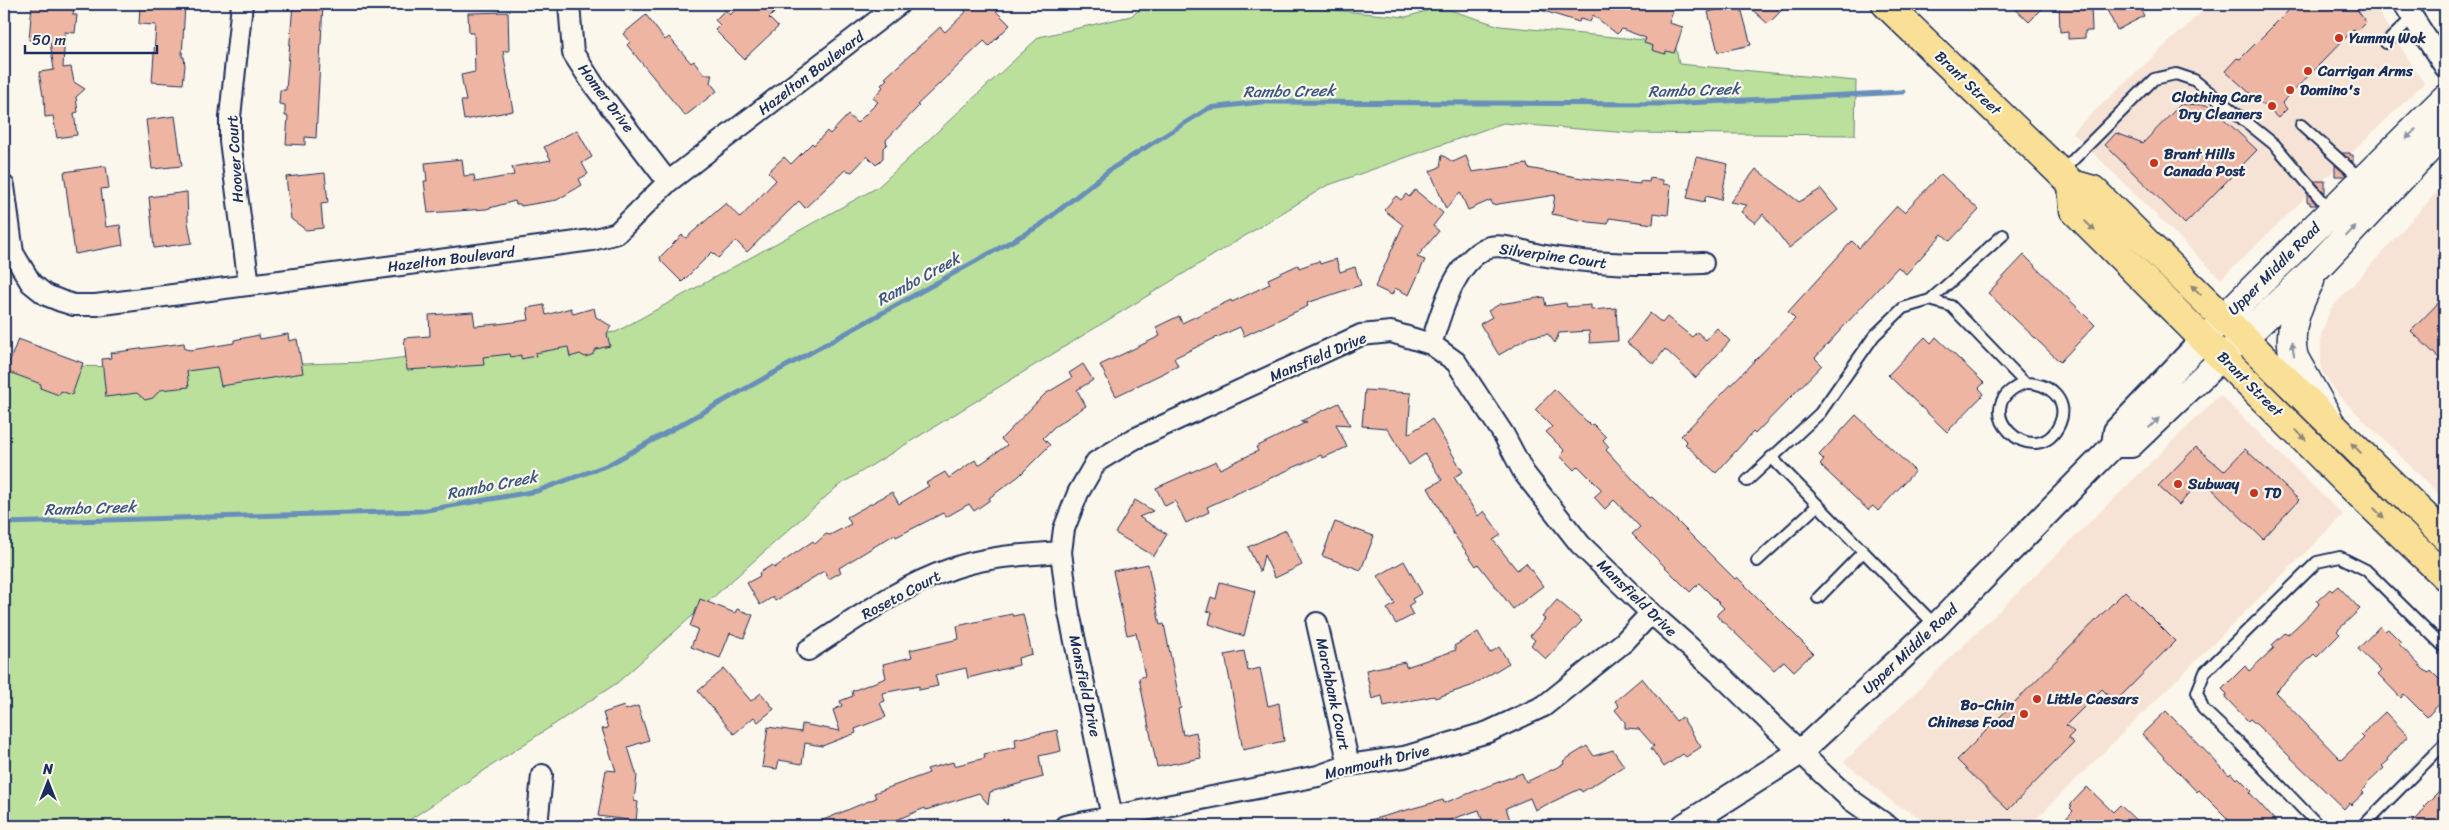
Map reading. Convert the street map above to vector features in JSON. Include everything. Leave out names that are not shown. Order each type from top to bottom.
[{"type":"main road","name":"Brant Street","points":[[1886,4],[2066,178],[2093,190],[2445,536]]},
{"type":"main road","name":"Upper Middle Road","points":[[2224,318],[2445,99]]},
{"type":"main road","name":"Upper Middle Road","points":[[2244,337],[2318,266],[2445,131]]},
{"type":"main road","name":"Brant Street","points":[[2066,178],[2074,210],[2214,347],[2344,479],[2445,576]]},
{"type":"main road","points":[[2318,266],[2297,305],[2293,319],[2292,349],[2294,358],[2314,390],[2330,424]]},
{"type":"street","name":"Hoover Court","points":[[242,4],[230,117],[230,141],[249,284]]},
{"type":"street","name":"Homer Drive","points":[[568,4],[573,53],[593,84],[668,182]]},
{"type":"street","name":"Hazelton Boulevard","points":[[4,186],[14,253],[31,283],[46,295],[74,305],[96,305],[592,240],[618,233],[668,182],[899,4]]},
{"type":"street","points":[[2408,10],[2445,66]]},
{"type":"street","name":"Silverpine Court","points":[[1431,344],[1450,290],[1471,259],[1486,248],[1508,247],[1586,263],[1630,265],[1703,263]]},
{"type":"street","name":"Upper Middle Road","points":[[2214,347],[2224,318]]},
{"type":"street","name":"Mansfield Drive","points":[[1112,817],[1068,608],[1061,552],[1064,529],[1074,502],[1096,462],[1134,439],[1362,335],[1391,332],[1431,344],[1456,362],[1504,435],[1524,473],[1580,544],[1651,613],[1719,673],[1799,753],[1851,800],[1888,826]]},
{"type":"street","name":"Upper Middle Road","points":[[1684,826],[1799,753],[1936,626],[2114,445],[2116,431],[2214,347],[2244,337]]},
{"type":"street","name":"Roseto Court","points":[[808,650],[909,587],[952,568],[1011,556],[1061,552]]},
{"type":"street","name":"Monmouth Drive","points":[[1065,826],[1318,776],[1349,765],[1404,757],[1488,732],[1544,706],[1624,642],[1651,613]]},
{"type":"street","name":"Marchbank Court","points":[[1317,623],[1349,765]]},
{"type":"street","points":[[537,826],[542,775]]},
{"type":"lane","points":[[2386,43],[2408,10]]},
{"type":"lane","points":[[2066,178],[2154,79],[2176,74],[2194,80],[2275,145],[2332,211]]},
{"type":"lane","points":[[2301,125],[2362,181]]},
{"type":"lane","points":[[1747,481],[1820,413],[1874,336],[1904,308],[1930,300],[2003,235]]},
{"type":"lane","points":[[1930,300],[1951,306],[2025,382],[2036,382],[2055,392],[2062,408],[2062,419],[2057,429],[2047,439],[2036,443],[2024,442],[2014,438],[2008,433],[2002,418],[2002,403],[2007,393],[2025,382]]},
{"type":"lane","points":[[1771,458],[1936,626]]},
{"type":"lane","points":[[1758,561],[1818,505]]},
{"type":"lane","points":[[1818,598],[1863,552]]},
{"type":"lane","points":[[2319,826],[2239,742],[2203,709],[2197,692],[2205,672],[2317,562],[2340,557],[2366,570],[2445,648]]},
{"type":"lane","points":[[2363,826],[2445,743]]},
{"type":"shaded area","points":[[2210,4],[2373,4],[2424,83],[2221,279],[2072,132]]},
{"type":"shaded area","points":[[2445,183],[2445,500],[2339,396],[2321,370],[2321,335],[2330,310]]},
{"type":"shaded area","points":[[2220,395],[2343,515],[2029,826],[1951,826],[1921,818],[1895,804],[1844,762]]},
{"type":"green space","points":[[1182,4],[1267,4],[1406,17],[1440,7],[1500,26],[1675,43],[1679,64],[1856,81],[1855,135],[1629,133],[1503,123],[1326,186],[838,486],[617,683],[400,826],[4,826],[4,366],[211,367],[366,362],[616,332],[878,187],[1039,37],[1131,16],[1144,7],[1154,10]]},
{"type":"building","points":[[32,4],[70,4],[70,6],[74,6],[73,15],[77,15],[75,33],[65,32],[63,68],[71,67],[74,82],[85,89],[76,97],[78,112],[74,113],[77,135],[57,138],[53,116],[45,117],[44,95],[39,72],[54,70],[50,42],[29,40]]},
{"type":"building","points":[[140,4],[185,4],[182,57],[184,57],[185,66],[183,84],[152,82],[156,25],[139,24]]},
{"type":"building","points":[[293,4],[323,4],[316,138],[305,137],[305,145],[286,144],[288,116],[285,116],[285,105],[279,104],[280,90],[286,90]]},
{"type":"building","points":[[742,4],[783,4],[769,18],[778,27],[744,59],[715,30],[720,25],[715,20],[725,10],[730,15]]},
{"type":"building","points":[[959,4],[989,4],[1010,25],[989,46],[984,41],[917,105],[919,106],[886,140],[887,144],[883,148],[883,158],[876,165],[867,156],[852,172],[845,170],[805,208],[799,201],[747,252],[736,241],[718,258],[712,252],[682,282],[661,261],[660,257],[682,235],[686,238],[726,203],[740,218],[776,180],[768,172],[784,157],[791,164],[812,143],[814,145],[827,131],[830,134],[848,115],[857,123],[878,102],[873,98],[883,87],[881,85],[887,79],[885,78],[940,27],[945,32],[966,12]]},
{"type":"building","points":[[1531,4],[1659,4],[1674,8],[1669,23],[1683,27],[1674,53],[1666,51],[1665,54],[1652,50],[1653,46],[1644,43],[1646,38],[1622,29],[1617,34],[1593,15],[1590,22],[1580,19],[1579,22],[1531,7]]},
{"type":"building","points":[[1740,4],[1751,45],[1718,52],[1708,12]]},
{"type":"building","points":[[1746,4],[1788,4],[1768,24]]},
{"type":"building","points":[[2010,4],[2047,4],[2029,22]]},
{"type":"building","points":[[2059,4],[2091,4],[2092,31],[2085,31],[2085,38],[2068,39],[2068,31],[2060,32]]},
{"type":"building","points":[[2104,4],[2138,4],[2144,16],[2117,30]]},
{"type":"building","points":[[2295,4],[2353,4],[2366,22],[2357,31],[2354,29],[2282,103],[2287,109],[2278,118],[2225,71],[2237,58],[2240,59]]},
{"type":"building","points":[[508,12],[509,51],[503,51],[513,111],[464,120],[461,101],[466,101],[461,75],[475,72],[474,33],[469,33],[468,13]]},
{"type":"building","points":[[646,15],[665,40],[669,37],[691,63],[694,61],[704,74],[712,74],[710,82],[717,91],[685,116],[627,45],[630,42],[623,34]]},
{"type":"building","points":[[2181,104],[2209,105],[2257,150],[2185,224],[2105,145],[2116,133],[2143,143]]},
{"type":"building","points":[[175,116],[182,166],[152,169],[146,120]]},
{"type":"building","points":[[577,130],[592,157],[582,163],[588,174],[579,179],[582,185],[557,200],[521,206],[516,204],[515,201],[486,209],[428,213],[424,181],[427,181],[425,163],[462,159],[464,176],[474,175],[475,182],[514,175],[512,167],[551,160],[544,147]]},
{"type":"building","points":[[2342,153],[2353,155],[2353,163]]},
{"type":"building","points":[[1442,155],[1453,162],[1466,156],[1472,172],[1527,164],[1528,168],[1582,178],[1640,184],[1640,181],[1649,182],[1650,178],[1663,180],[1663,184],[1671,185],[1668,215],[1654,213],[1653,224],[1609,218],[1608,224],[1589,222],[1552,214],[1555,195],[1492,205],[1491,200],[1468,210],[1460,192],[1446,209],[1430,171],[1440,167]]},
{"type":"building","points":[[1696,157],[1728,164],[1721,200],[1706,196],[1704,202],[1687,198]]},
{"type":"building","points":[[2335,165],[2346,175],[2345,176],[2335,176]]},
{"type":"building","points":[[106,166],[109,188],[101,189],[106,227],[120,225],[123,245],[75,254],[64,172]]},
{"type":"building","points":[[1756,169],[1799,202],[1821,189],[1838,210],[1789,248],[1763,214],[1755,223],[1741,212],[1747,205],[1730,202]]},
{"type":"building","points":[[325,173],[328,203],[321,204],[323,228],[306,230],[291,219],[286,177]]},
{"type":"building","points":[[1941,174],[1979,210],[1950,241],[1942,234],[1906,274],[1898,267],[1815,358],[1822,365],[1755,434],[1753,432],[1716,473],[1685,444],[1687,442],[1681,436],[1795,319],[1788,312],[1852,241],[1859,248],[1897,206],[1904,212]]},
{"type":"building","points":[[2314,181],[2325,181],[2325,193]]},
{"type":"building","points":[[1415,190],[1443,213],[1433,226],[1439,231],[1417,257],[1425,260],[1409,295],[1395,288],[1392,295],[1375,287],[1403,225],[1384,210],[1396,196],[1401,200],[1406,194],[1409,197]]},
{"type":"building","points":[[187,192],[188,222],[192,243],[154,248],[149,197]]},
{"type":"building","points":[[2307,193],[2316,205],[2310,205],[2310,202],[2307,202]]},
{"type":"building","points":[[2024,255],[2095,325],[2060,362],[1988,293]]},
{"type":"building","points":[[1336,259],[1340,272],[1355,267],[1361,285],[1307,303],[1308,306],[1244,336],[1240,327],[1211,340],[1174,358],[1178,366],[1116,396],[1100,365],[1160,336],[1156,327],[1179,316],[1182,323],[1231,300],[1232,302],[1270,284],[1268,279],[1298,265],[1299,268],[1319,261],[1320,264]]},
{"type":"building","points":[[2445,296],[2445,364],[2411,331]]},
{"type":"building","points":[[1544,297],[1546,306],[1566,303],[1567,307],[1591,305],[1591,310],[1616,308],[1618,341],[1590,343],[1589,331],[1559,333],[1555,343],[1548,334],[1529,337],[1499,355],[1480,324],[1492,317],[1488,311],[1500,304]]},
{"type":"building","points":[[544,305],[546,315],[571,308],[573,314],[594,308],[596,317],[611,326],[607,334],[610,346],[596,349],[592,355],[585,357],[580,354],[570,357],[568,347],[535,353],[536,356],[521,359],[521,355],[511,357],[510,354],[483,357],[484,365],[407,370],[404,338],[430,336],[429,315],[473,312],[475,326],[498,324],[529,320],[527,308]]},
{"type":"building","points":[[1650,313],[1662,323],[1667,317],[1692,337],[1697,332],[1706,340],[1717,328],[1730,341],[1696,378],[1665,349],[1654,364],[1627,343]]},
{"type":"building","points":[[288,334],[289,341],[297,339],[303,373],[221,386],[217,367],[187,371],[189,387],[160,390],[153,398],[145,400],[137,393],[106,397],[102,359],[111,358],[110,353],[184,343],[185,349],[191,350],[234,343],[234,340],[259,335],[260,339]]},
{"type":"building","points":[[1925,337],[1931,343],[1936,337],[1984,383],[1979,388],[1984,394],[1947,432],[1888,375]]},
{"type":"building","points":[[18,339],[83,363],[72,395],[61,391],[59,395],[40,388],[41,384],[6,371]]},
{"type":"building","points":[[1083,364],[1093,380],[1077,390],[1086,406],[1054,427],[1043,438],[1050,445],[1019,476],[989,498],[990,500],[974,511],[969,504],[946,517],[943,513],[896,537],[895,534],[839,568],[841,572],[829,579],[824,571],[775,601],[773,597],[760,605],[747,583],[760,576],[759,573],[772,565],[774,568],[813,541],[815,544],[826,534],[830,535],[851,524],[847,517],[892,492],[899,504],[929,486],[926,483],[945,472],[949,478],[975,460],[979,465],[1007,445],[1001,439],[1045,394],[1072,378],[1069,373]]},
{"type":"building","points":[[1555,389],[1591,426],[1593,424],[1606,437],[1603,440],[1609,447],[1606,450],[1650,498],[1652,497],[1735,579],[1737,577],[1813,653],[1794,671],[1784,661],[1774,670],[1716,615],[1724,608],[1699,583],[1690,592],[1632,534],[1640,527],[1614,500],[1605,509],[1594,497],[1602,490],[1578,466],[1574,470],[1560,456],[1565,451],[1546,432],[1552,427],[1535,410]]},
{"type":"building","points":[[1365,390],[1411,393],[1408,434],[1432,419],[1463,472],[1454,477],[1478,516],[1484,511],[1501,535],[1493,540],[1517,570],[1526,563],[1543,586],[1513,609],[1478,564],[1476,566],[1453,533],[1428,488],[1442,480],[1425,454],[1409,465],[1387,428],[1362,426]]},
{"type":"building","points":[[1339,403],[1350,425],[1336,424],[1347,447],[1323,458],[1321,455],[1207,507],[1209,512],[1186,523],[1175,501],[1165,506],[1156,488],[1216,461],[1220,469],[1258,451],[1256,447],[1307,422],[1301,421]]},
{"type":"building","points":[[1856,415],[1915,471],[1878,511],[1873,506],[1868,510],[1820,465],[1824,460],[1819,455]]},
{"type":"building","name":"TD","points":[[2196,447],[2224,471],[2245,449],[2299,500],[2263,539],[2202,479],[2179,505],[2158,486]]},
{"type":"building","points":[[1135,500],[1153,511],[1139,517],[1167,534],[1154,556],[1115,533]]},
{"type":"building","points":[[1335,522],[1374,536],[1361,570],[1322,556]]},
{"type":"building","points":[[1286,530],[1302,565],[1275,578],[1264,555],[1260,572],[1248,547]]},
{"type":"building","points":[[1404,561],[1422,593],[1412,599],[1414,602],[1408,606],[1413,615],[1396,624],[1387,609],[1395,604],[1378,576]]},
{"type":"building","points":[[1148,564],[1160,625],[1164,624],[1181,708],[1178,709],[1183,735],[1196,732],[1201,758],[1157,767],[1139,678],[1145,676],[1136,633],[1127,635],[1113,571]]},
{"type":"building","points":[[1220,582],[1255,591],[1244,636],[1209,624],[1212,612],[1207,611],[1211,597],[1216,599]]},
{"type":"building","points":[[2338,586],[2360,609],[2337,631],[2340,634],[2317,657],[2314,654],[2275,692],[2341,760],[2364,738],[2361,735],[2385,712],[2408,736],[2387,759],[2388,761],[2382,766],[2384,768],[2367,784],[2362,791],[2364,793],[2351,805],[2349,803],[2344,809],[2256,724],[2250,719],[2248,721],[2225,697],[2227,694],[2222,689],[2245,666],[2249,671],[2274,648],[2272,645],[2285,633],[2287,635],[2293,630],[2314,610],[2319,604],[2317,601],[2330,589],[2332,591]]},
{"type":"building","points":[[2125,591],[2175,641],[2115,702],[2102,689],[2066,725],[2074,732],[2068,738],[2074,743],[2008,810],[1957,760]]},
{"type":"building","points":[[700,599],[735,613],[737,609],[753,615],[744,638],[730,633],[720,658],[691,647],[698,629],[690,626]]},
{"type":"building","points":[[1557,600],[1582,621],[1546,659],[1531,645],[1535,640],[1530,636],[1545,619],[1542,617]]},
{"type":"building","points":[[1012,614],[1013,616],[1023,614],[1032,654],[1018,658],[1019,665],[968,678],[966,668],[935,675],[938,686],[919,690],[919,686],[882,693],[885,701],[880,703],[886,717],[855,729],[856,733],[822,746],[805,743],[802,764],[779,760],[777,769],[762,767],[768,727],[801,732],[802,724],[840,731],[833,710],[842,706],[840,701],[853,696],[852,691],[886,678],[883,664],[912,657],[910,650],[959,639],[957,626]]},
{"type":"building","points":[[2380,626],[2385,631],[2388,629],[2401,642],[2399,644],[2425,671],[2429,673],[2431,671],[2445,685],[2445,698],[2427,717],[2404,694],[2401,698],[2378,674],[2381,671],[2358,649]]},
{"type":"building","points":[[1478,632],[1490,653],[1499,647],[1509,663],[1471,686],[1435,698],[1434,696],[1384,706],[1382,696],[1372,699],[1366,670],[1405,662],[1406,667],[1456,650],[1454,646]]},
{"type":"building","points":[[1244,651],[1248,671],[1260,668],[1268,706],[1279,703],[1284,741],[1243,750],[1225,655]]},
{"type":"building","points":[[724,669],[751,701],[761,693],[774,709],[758,722],[754,717],[734,734],[698,691]]},
{"type":"building","points":[[1642,678],[1676,721],[1682,717],[1701,747],[1686,757],[1683,754],[1664,767],[1651,748],[1654,746],[1639,729],[1625,728],[1625,722],[1615,710],[1619,706],[1615,701]]},
{"type":"building","points":[[624,706],[625,710],[638,706],[649,740],[628,747],[637,776],[634,801],[638,802],[636,821],[598,816],[606,770],[616,771],[602,729],[608,728],[603,713]]},
{"type":"building","points":[[2166,711],[2229,775],[2231,773],[2236,779],[2238,777],[2252,791],[2250,793],[2280,826],[2235,826],[2199,790],[2197,792],[2142,734]]},
{"type":"building","points":[[1057,730],[1061,751],[1039,756],[1043,777],[990,792],[988,804],[979,793],[926,810],[925,808],[882,826],[809,826],[876,798],[874,793],[929,773],[927,769],[953,762],[954,766],[985,758],[984,754],[1016,747],[1015,739]]},
{"type":"building","points":[[1587,746],[1594,756],[1613,750],[1624,766],[1582,792],[1580,789],[1535,810],[1530,798],[1506,808],[1512,826],[1484,826],[1479,810],[1449,820],[1450,826],[1364,826],[1363,822],[1443,800],[1444,803],[1522,773],[1526,782],[1564,764],[1563,761]]},
{"type":"building","points":[[2445,785],[2445,826],[2409,826],[2420,815],[2425,808],[2423,807]]},
{"type":"building","points":[[2087,787],[2113,812],[2120,805],[2142,826],[2059,826],[2073,811],[2070,805]]},
{"type":"waterway","name":"Rambo Creek","points":[[4,523],[421,511],[537,491],[608,465],[1039,226],[1111,169],[1209,108],[1261,102],[1666,104],[1903,92]]},
{"type":"place","name":"Yummy Wok","points":[[2339,38]]},
{"type":"place","name":"Carrigan Arms","points":[[2308,71]]},
{"type":"place","name":"Domino's","points":[[2290,90]]},
{"type":"place","name":"Clothing Care Dry Cleaners","points":[[2272,106]]},
{"type":"place","name":"Brant Hills Canada Post","points":[[2154,163]]},
{"type":"place","name":"Subway","points":[[2178,484]]},
{"type":"place","name":"TD","points":[[2254,493]]},
{"type":"place","name":"Little Caesars","points":[[2037,699]]},
{"type":"place","name":"Bo-Chin Chinese Food","points":[[2024,714]]}]
